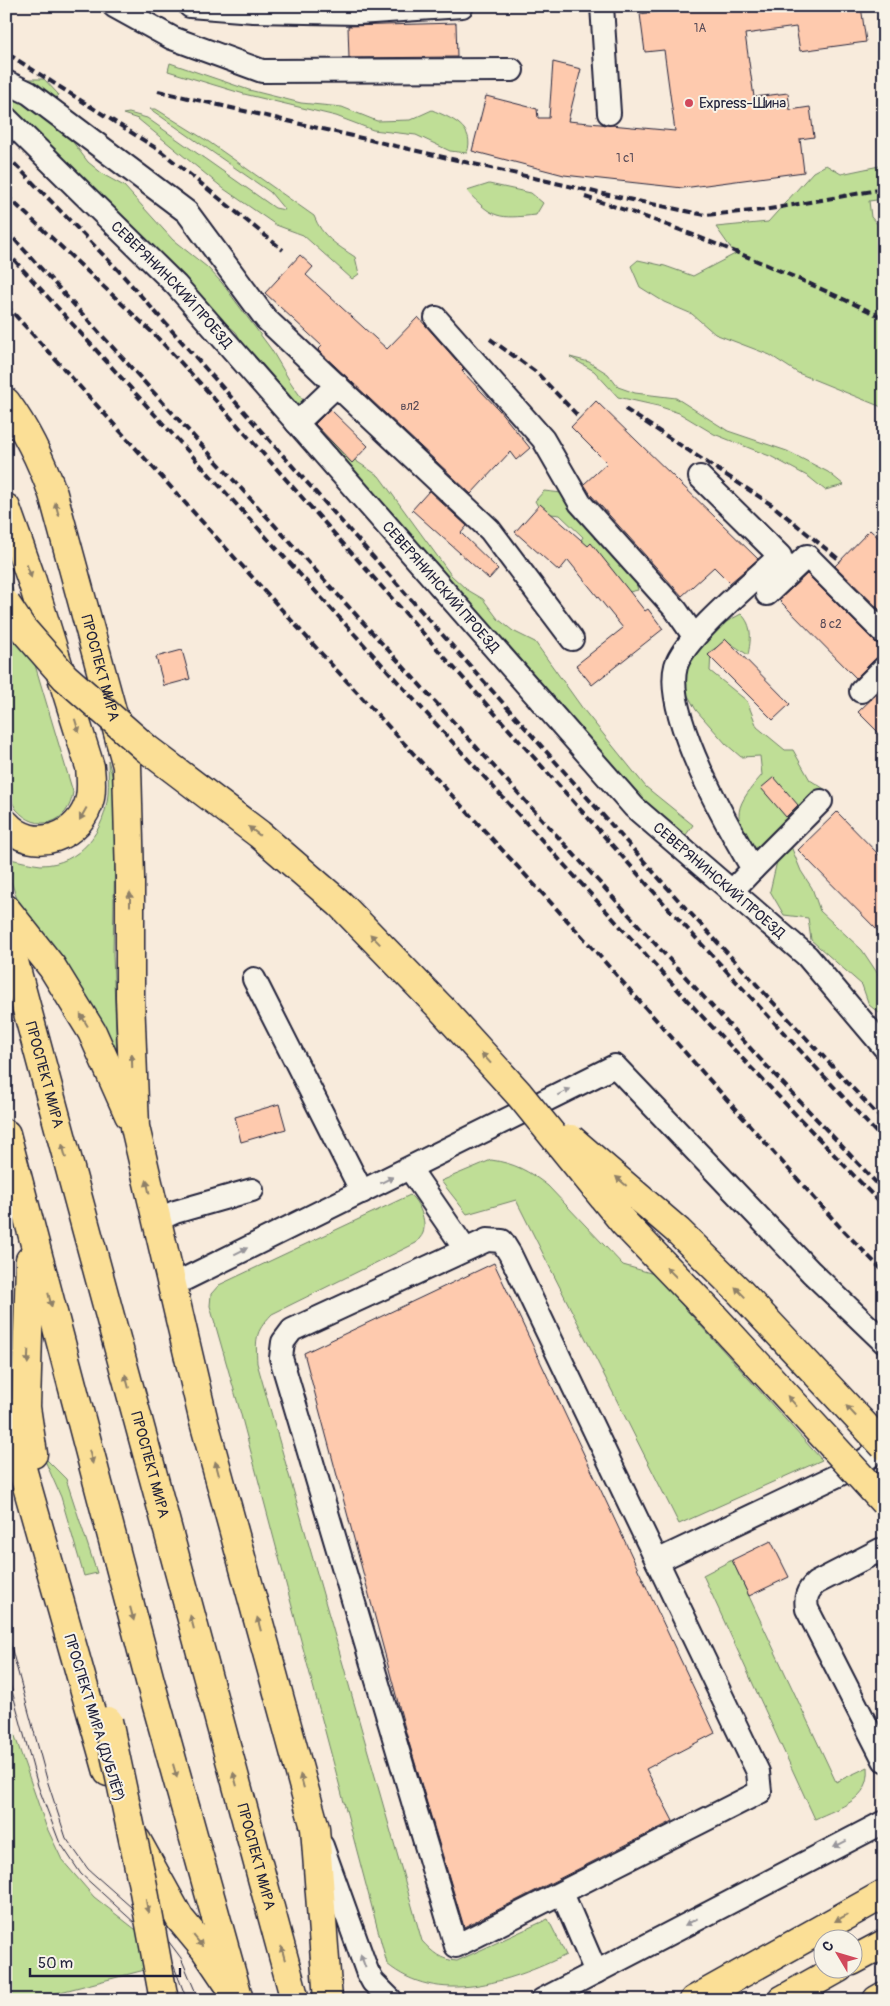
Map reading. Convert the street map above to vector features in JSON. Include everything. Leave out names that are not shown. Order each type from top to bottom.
[{"type":"main road","name":"ПРОСПЕКТ МИРА","points":[[6,402],[26,430],[38,453],[53,494],[127,766],[130,878],[130,998],[135,1127],[155,1221],[173,1285],[204,1422],[316,1828],[328,2000]]},
{"type":"main road","points":[[6,508],[32,581],[90,767],[92,781],[90,799],[85,812],[76,826],[66,833],[48,840],[35,841],[23,838],[6,824]]},
{"type":"main road","points":[[6,604],[22,628],[65,677],[147,749],[259,834],[340,904],[440,1007],[519,1094],[624,1224],[705,1307],[884,1502]]},
{"type":"main road","name":"ПРОСПЕКТ МИРА","points":[[6,909],[52,967],[92,1032],[135,1127]]},
{"type":"main road","name":"ПРОСПЕКТ МИРА","points":[[6,932],[76,1198],[295,2000]]},
{"type":"main road","points":[[519,1094],[678,1231],[740,1292],[884,1446]]},
{"type":"main road","points":[[6,1134],[123,1581],[239,2000]]},
{"type":"main road","points":[[30,1221],[26,1407],[36,1476]]},
{"type":"main road","points":[[6,1394],[36,1476],[108,1721],[143,1886],[164,2000]]},
{"type":"main road","name":"ПРОСПЕКТ МИРА (ДУБЛЁР)","points":[[10,1437],[115,1793],[141,1849],[180,1919],[204,1948],[239,2000]]},
{"type":"main road","points":[[694,2000],[884,1894]]},
{"type":"main road","points":[[862,1956],[884,1944]]},
{"type":"main road","points":[[782,2000],[821,1978]]},
{"type":"main road","points":[[877,2000],[884,1996]]},
{"type":"street","points":[[114,6],[172,38],[262,71],[512,70]]},
{"type":"street","points":[[190,6],[253,11],[358,13],[462,6]]},
{"type":"street","points":[[602,6],[609,113]]},
{"type":"street","points":[[6,82],[29,93],[187,212],[266,320],[490,530],[572,639]]},
{"type":"street","name":"СЕВЕРЯНИНСКИЙ ПРОЕЗД","points":[[6,118],[176,285],[634,807],[807,956],[884,1047]]},
{"type":"street","points":[[436,318],[543,439],[580,503],[676,610],[694,636]]},
{"type":"street","points":[[297,423],[337,385]]},
{"type":"street","points":[[700,477],[780,556],[694,636],[676,666],[675,702],[701,770],[725,823],[753,869]]},
{"type":"street","points":[[767,594],[807,556],[884,633]]},
{"type":"street","points":[[861,691],[883,669]]},
{"type":"street","points":[[731,892],[821,801]]},
{"type":"street","points":[[254,979],[362,1192]]},
{"type":"street","points":[[173,1285],[615,1066],[811,1272],[884,1342]]},
{"type":"street","points":[[410,1169],[465,1249]]},
{"type":"street","points":[[155,1221],[175,1212],[252,1190]]},
{"type":"street","points":[[487,1240],[502,1241],[657,1561],[758,1772],[760,1792],[456,1946],[281,1358],[283,1342],[292,1330],[465,1249],[487,1240]]},
{"type":"street","points":[[657,1561],[853,1468],[870,1457],[884,1440]]},
{"type":"street","points":[[883,1551],[816,1583],[808,1589],[806,1600],[807,1609],[884,1760]]},
{"type":"street","points":[[542,2000],[884,1822]]},
{"type":"street","points":[[316,1828],[367,1971],[372,1982],[391,2000]]},
{"type":"street","points":[[562,1893],[596,1972]]},
{"type":"green space","points":[[876,6],[884,6],[884,35]]},
{"type":"green space","points":[[170,63],[249,90],[301,103],[342,107],[377,121],[410,120],[432,110],[454,120],[465,130],[469,144],[467,153],[450,151],[416,135],[373,130],[336,116],[244,94],[168,71]]},
{"type":"green space","points":[[24,79],[44,79],[58,94],[51,113],[88,162],[104,175],[124,186],[173,240],[207,267],[222,283],[271,349],[291,383],[327,434],[356,461],[379,476],[451,575],[466,589],[483,599],[498,619],[513,631],[535,642],[583,709],[646,787],[693,825],[683,839],[683,855],[257,367],[236,332],[178,282],[11,113],[10,93]]},
{"type":"green space","points":[[150,109],[156,109],[209,142],[314,216],[321,230],[326,235],[355,257],[359,274],[352,279],[303,235],[276,225],[224,189],[138,119],[123,114],[129,113],[147,118],[275,208],[285,210],[270,192]]},
{"type":"green space","points":[[826,165],[841,174],[884,165],[884,199],[869,201],[871,217],[884,232],[884,408],[798,373],[770,355],[715,334],[692,314],[664,302],[640,287],[631,266],[638,260],[665,266],[693,276],[735,254],[716,227],[768,222],[813,172]]},
{"type":"green space","points":[[489,184],[531,193],[543,203],[536,215],[504,217],[497,215],[483,207],[467,191]]},
{"type":"green space","points":[[570,357],[589,362],[608,374],[618,387],[635,393],[676,398],[728,431],[787,451],[828,472],[844,485],[825,490],[809,477],[772,457],[714,434],[679,413],[618,397],[594,371]]},
{"type":"green space","points":[[544,491],[562,493],[635,579],[638,590],[625,593],[578,545],[583,537],[560,515],[542,513],[535,501]]},
{"type":"green space","points":[[6,568],[73,792],[65,812],[51,822],[42,823],[24,817],[14,806],[6,783]]},
{"type":"green space","points":[[741,614],[748,623],[749,628],[748,655],[727,641],[711,651],[710,671],[747,701],[757,727],[785,750],[793,750],[810,780],[831,793],[824,809],[790,844],[801,871],[812,888],[820,911],[862,950],[884,983],[884,1017],[869,1005],[862,985],[811,940],[808,918],[784,915],[770,891],[779,853],[758,858],[740,824],[740,807],[744,798],[762,775],[760,756],[741,757],[726,744],[696,710],[685,690],[685,671],[694,649],[709,631]]},
{"type":"green space","points":[[108,760],[116,790],[113,955],[117,1058],[69,971],[18,902],[6,867],[7,861],[10,859],[41,865],[55,863],[68,859],[88,843],[96,833],[106,808]]},
{"type":"green space","points":[[491,1160],[514,1166],[528,1172],[541,1181],[548,1186],[623,1265],[654,1274],[822,1460],[679,1524],[516,1200],[467,1214],[441,1181]]},
{"type":"green space","points":[[410,1195],[419,1207],[424,1223],[423,1233],[416,1243],[272,1314],[262,1326],[257,1337],[257,1363],[422,1941],[438,1955],[457,1961],[548,1919],[566,1955],[521,1974],[474,1986],[451,1987],[428,1984],[407,1977],[387,1964],[240,1411],[210,1306],[211,1294],[219,1285]]},
{"type":"green space","points":[[43,1456],[66,1479],[97,1573],[84,1576],[61,1497]]},
{"type":"green space","points":[[732,1560],[836,1782],[868,1767],[868,1778],[859,1795],[844,1806],[815,1819],[703,1575]]},
{"type":"green space","points":[[6,1710],[46,1826],[62,1860],[94,1897],[140,1933],[156,1967],[30,2000],[6,2000]]},
{"type":"building","points":[[700,6],[861,6],[866,42],[800,51],[796,27],[745,34],[754,97],[788,93],[790,110],[810,107],[814,137],[800,139],[804,172],[683,188],[564,175],[472,151],[486,96],[537,109],[538,118],[549,118],[553,62],[581,69],[568,121],[675,131],[664,50],[645,52],[640,14]]},
{"type":"building","points":[[456,23],[457,57],[349,58],[348,26]]},
{"type":"building","points":[[300,255],[313,267],[306,275],[387,349],[418,317],[464,369],[462,371],[499,410],[530,448],[516,460],[510,452],[471,494],[318,350],[322,346],[265,293]]},
{"type":"building","points":[[596,401],[758,559],[730,583],[714,567],[682,596],[591,495],[584,484],[607,463],[571,427]]},
{"type":"building","points":[[330,409],[368,446],[352,463],[315,424]]},
{"type":"building","points":[[429,491],[467,526],[461,533],[498,569],[489,579],[412,510]]},
{"type":"building","points":[[540,504],[588,546],[591,543],[645,611],[648,609],[663,629],[592,685],[576,665],[623,628],[568,560],[559,571],[515,532]]},
{"type":"building","points":[[870,530],[884,543],[884,614],[835,566]]},
{"type":"building","points":[[807,574],[875,642],[884,646],[884,655],[875,659],[856,678],[779,600]]},
{"type":"building","points":[[726,639],[790,704],[773,720],[708,655]]},
{"type":"building","points":[[182,650],[190,679],[164,686],[156,657]]},
{"type":"building","points":[[884,687],[884,738],[858,712]]},
{"type":"building","points":[[774,777],[798,805],[786,817],[761,788]]},
{"type":"building","points":[[837,812],[884,860],[884,937],[798,850]]},
{"type":"building","points":[[279,1104],[286,1129],[241,1142],[235,1117]]},
{"type":"building","points":[[494,1263],[715,1733],[646,1769],[673,1821],[464,1927],[407,1736],[304,1353]]},
{"type":"building","points":[[771,1541],[789,1577],[749,1596],[732,1560]]},
{"type":"tram line","points":[[6,1628],[48,1783],[66,1838],[88,1869],[166,1938],[181,1958],[199,2000]]},
{"type":"tram line","points":[[6,1669],[38,1786],[59,1841],[81,1874],[159,1945],[173,1964],[187,2000]]},
{"type":"railway","points":[[8,54],[162,152],[283,250]]},
{"type":"railway","points":[[158,91],[599,193],[705,215],[764,210],[884,189]]},
{"type":"railway","points":[[6,155],[118,270],[681,903],[884,1122]]},
{"type":"railway","points":[[6,195],[154,334],[200,383],[670,910],[884,1141]]},
{"type":"railway","points":[[585,197],[699,237],[884,318]]},
{"type":"railway","points":[[6,230],[761,1060],[884,1191]]},
{"type":"railway","points":[[6,251],[698,1012],[884,1207]]},
{"type":"railway","points":[[6,305],[330,663],[588,943],[840,1227],[884,1272]]},
{"type":"railway","points":[[490,339],[536,372],[580,418]]},
{"type":"railway","points":[[625,409],[772,505],[841,561]]},
{"type":"place","name":"Express-Шина","points":[[689,103]]}]
